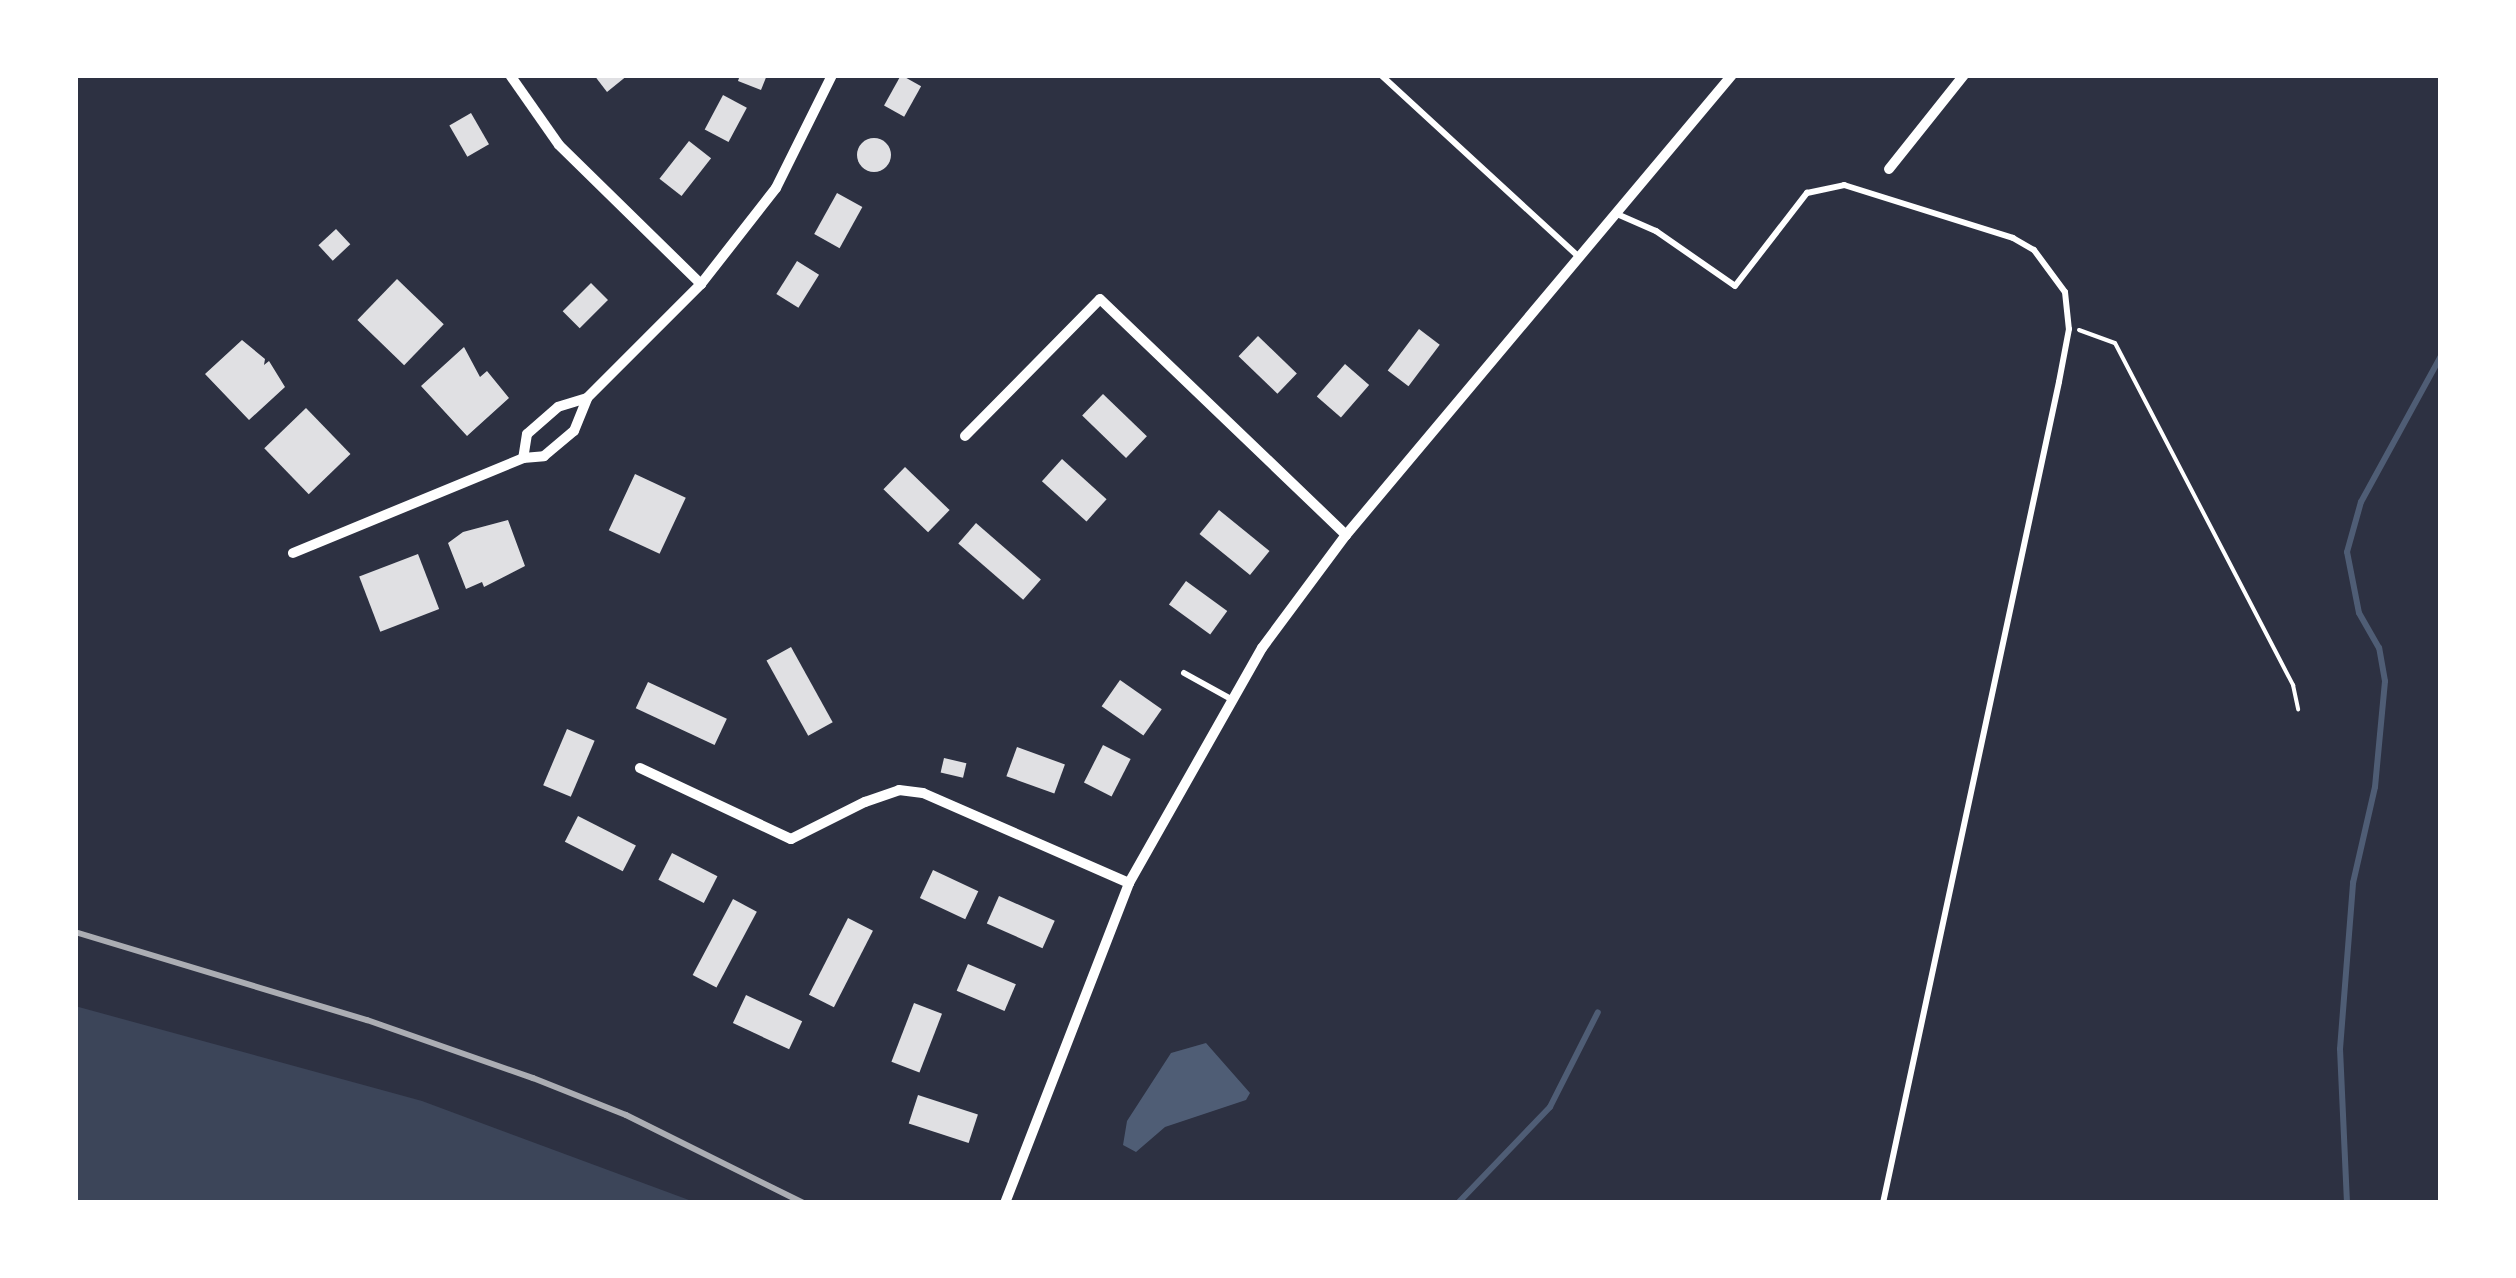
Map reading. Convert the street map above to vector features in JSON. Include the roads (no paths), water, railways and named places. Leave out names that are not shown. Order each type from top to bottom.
[{"type":"street","points":[[510,75],[560,145],[701,284]]},
{"type":"street","points":[[293,553],[523,458],[544,456],[574,431],[587,398],[701,284],[776,188],[832,75]]},
{"type":"street","points":[[1005,1203],[1130,883],[1231,699],[1346,535],[1732,75]]},
{"type":"street","points":[[1889,169],[1964,75]]},
{"type":"street","points":[[966,436],[1100,299],[1346,535]]},
{"type":"street","points":[[523,458],[526,434],[558,407],[587,398]]},
{"type":"street","points":[[640,768],[792,838],[899,790],[923,792],[1130,883]]},
{"type":"lane","points":[[1380,75],[1579,257]]},
{"type":"lane","points":[[1616,213],[1656,231],[1735,286],[1807,193],[1844,185],[1873,191],[2034,250],[2065,292],[2069,328],[1883,1203]]},
{"type":"lane","points":[[1184,673],[1231,699]]},
{"type":"waterway","points":[[2347,1203],[2340,1049],[2353,883],[2375,787],[2385,681],[2379,648],[2359,613],[2347,552],[2361,502],[2441,356]]},
{"type":"waterway","points":[[1458,1203],[1550,1107],[1598,1012]]},
{"type":"railway","points":[[75,932],[367,1020],[533,1078],[626,1115],[803,1203]]}]
